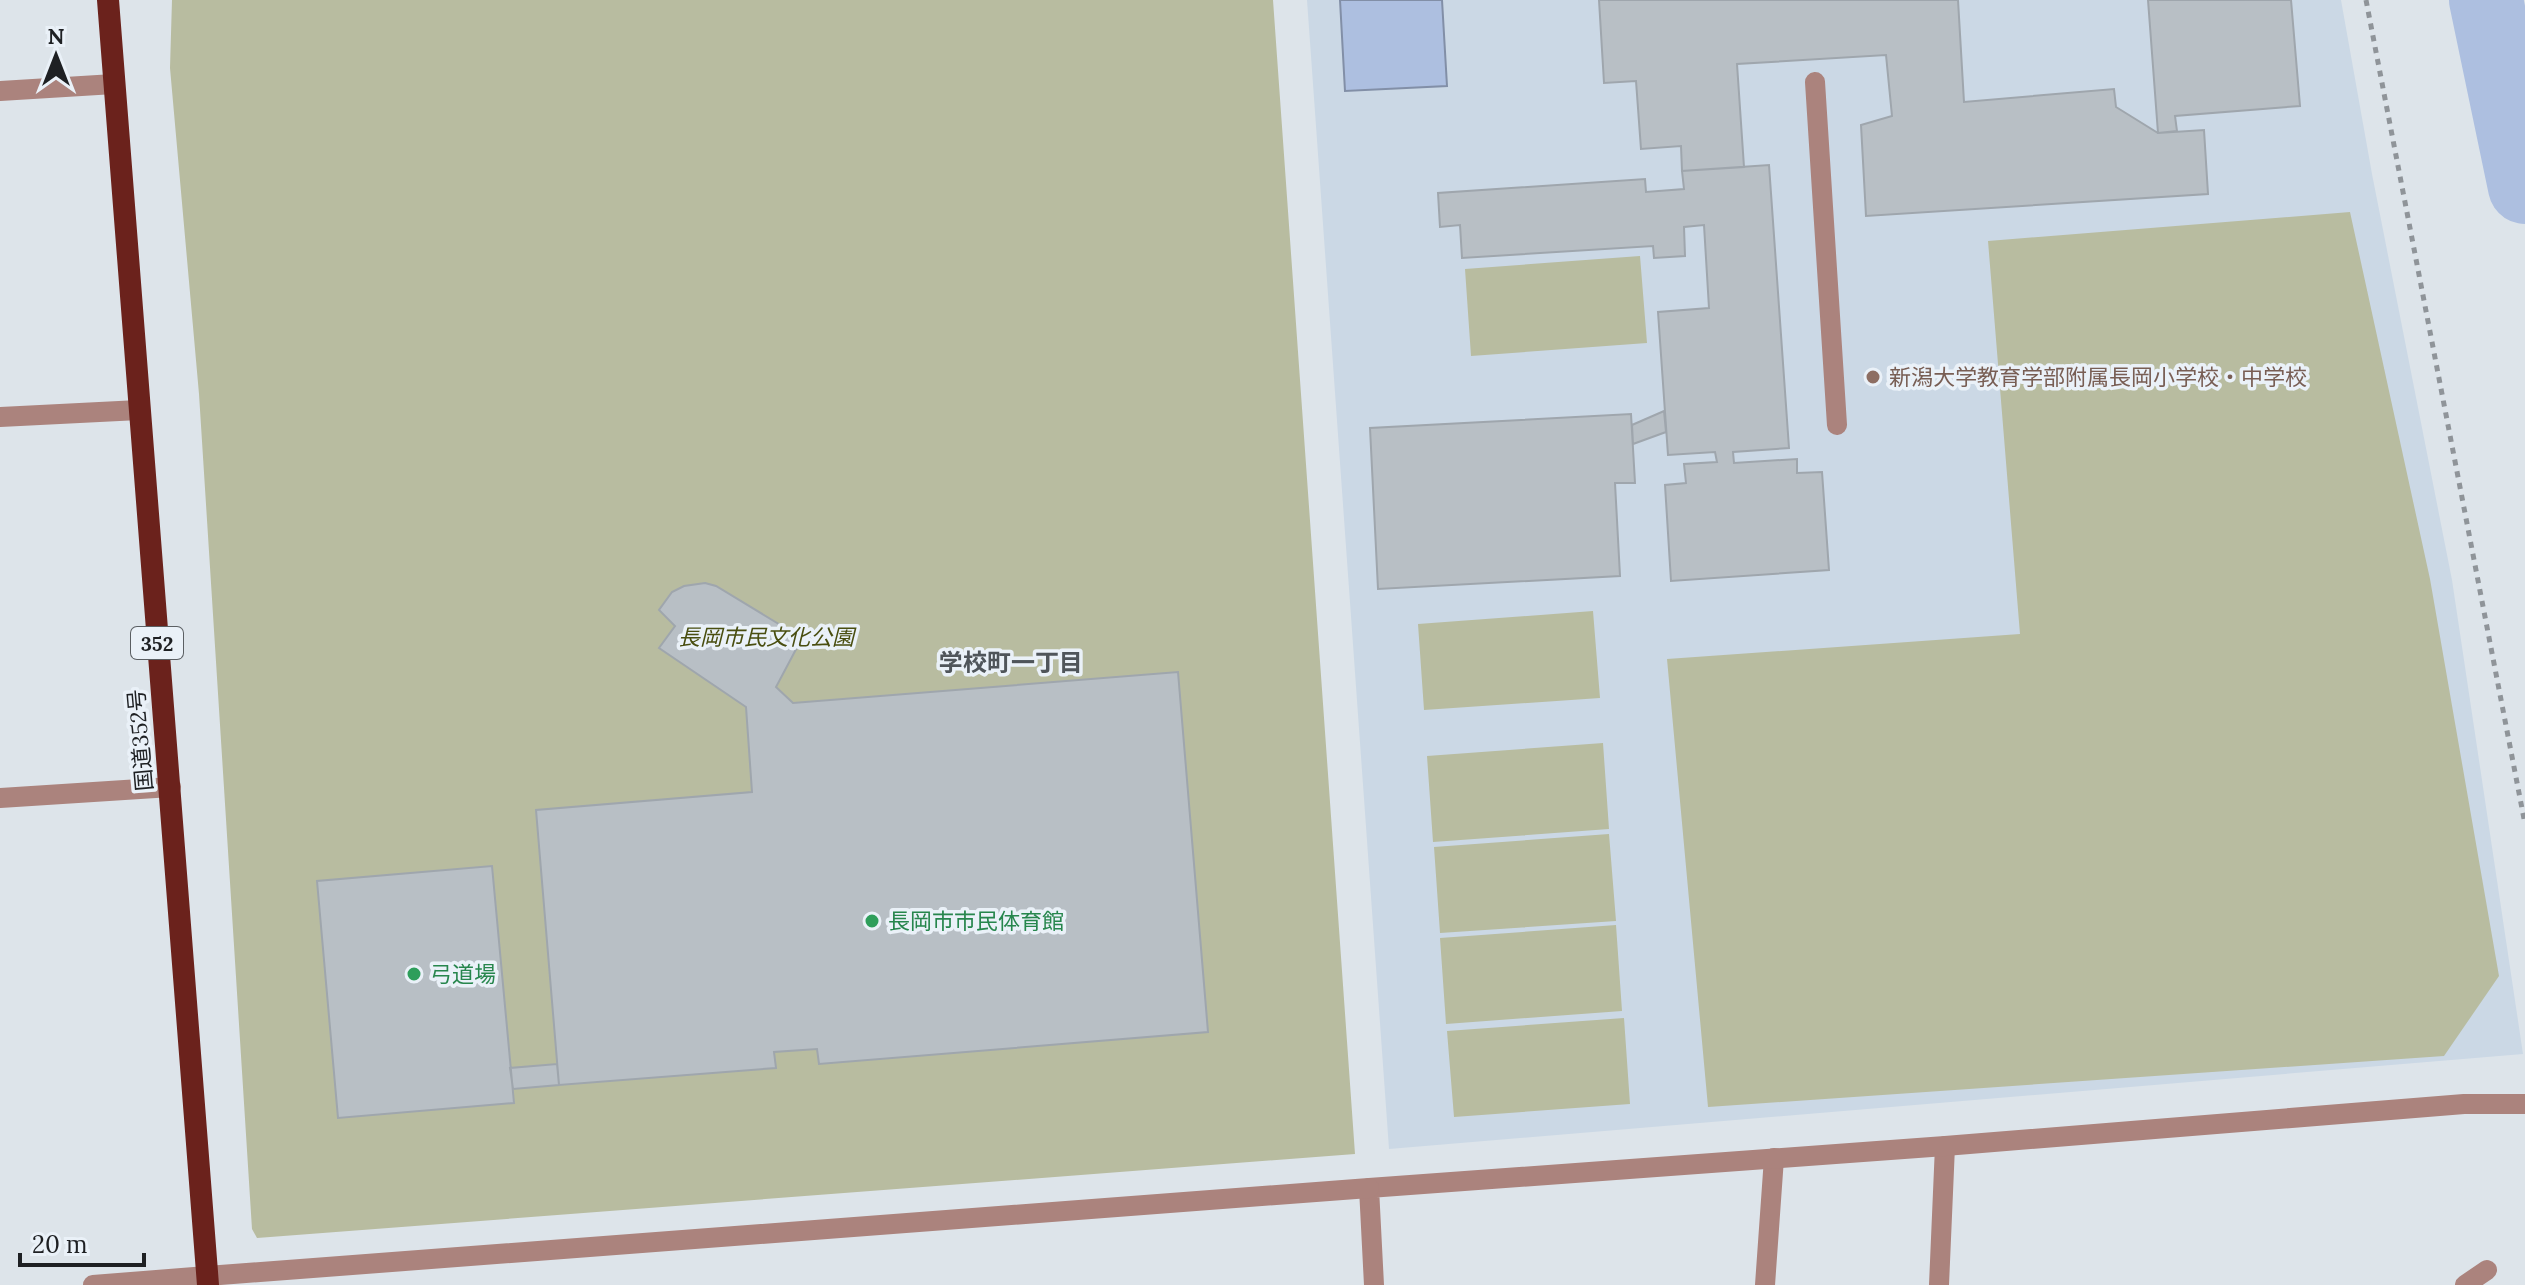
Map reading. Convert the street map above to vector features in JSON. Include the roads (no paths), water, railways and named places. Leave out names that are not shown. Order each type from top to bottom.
[{"type":"highway","name":"国道352号","points":[[108,0],[208,1281]]},
{"type":"street","points":[[1815,82],[1837,425]]},
{"type":"street","points":[[0,91],[114,84]]},
{"type":"street","points":[[0,417],[139,410]]},
{"type":"street","points":[[0,798],[171,787]]},
{"type":"street","points":[[93,1285],[208,1281],[2464,1104],[2525,1104]]},
{"type":"street","points":[[1939,1285],[1945,1146]]},
{"type":"street","points":[[1765,1285],[1774,1158]]},
{"type":"street","points":[[1369,1188],[1374,1285]]},
{"type":"street","points":[[2465,1285],[2487,1270]]},
{"type":"water","points":[[1340,0],[1442,0],[1447,86],[1345,91]]},
{"type":"waterway","points":[[2486,0],[2525,187]]},
{"type":"place","name":"新潟大学教育学部附属長岡小学校・中学校","points":[[1873,377]]},
{"type":"place","name":"長岡市市民体育館","points":[[872,921]]},
{"type":"place","name":"弓道場","points":[[414,974]]},
{"type":"district","name":"学校町一丁目","points":[[1011,662]]},
{"type":"park label","name":"長岡市民文化公園","points":[[766,637]]}]
